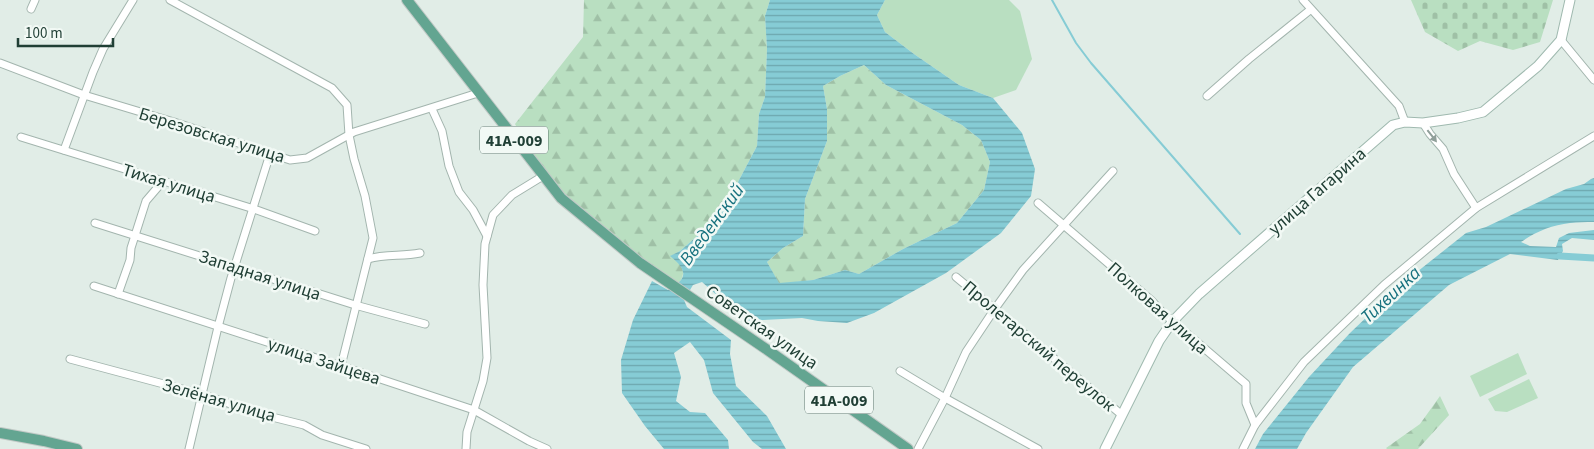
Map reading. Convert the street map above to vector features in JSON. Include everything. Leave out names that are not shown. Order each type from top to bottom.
[{"type":"main road","name":"Советская улица","points":[[407,0],[478,94],[561,198],[640,263],[908,449]]},
{"type":"main road","points":[[0,433],[78,449]]},
{"type":"street","points":[[31,10],[35,0]]},
{"type":"street","points":[[64,150],[93,72],[104,49],[133,0]]},
{"type":"street","points":[[170,0],[332,88],[347,105],[349,134],[365,196],[373,238],[341,366]]},
{"type":"street","points":[[1303,0],[1310,10],[1399,106],[1405,122],[1423,123],[1483,112],[1538,66],[1560,40],[1570,0]]},
{"type":"street","points":[[1207,96],[1310,10]]},
{"type":"street","points":[[1560,40],[1594,80]]},
{"type":"street","name":"Березовская улица","points":[[0,63],[84,96],[174,122],[290,160],[307,158],[354,132],[478,94]]},
{"type":"street","points":[[432,109],[442,131],[449,166],[459,192],[473,210],[487,236]]},
{"type":"street","name":"улица Гагарина","points":[[1105,449],[1159,341],[1172,322],[1199,294],[1393,125],[1405,122]]},
{"type":"street","points":[[1423,123],[1443,149],[1454,174],[1476,208]]},
{"type":"street","points":[[1244,449],[1255,425],[1304,362],[1384,285],[1476,208],[1594,136]]},
{"type":"street","name":"Тихая улица","points":[[22,137],[254,209],[315,231]]},
{"type":"street","points":[[189,449],[218,327],[270,154]]},
{"type":"street","points":[[918,449],[945,398],[966,352],[994,310],[1023,270],[1113,171]]},
{"type":"street","points":[[466,449],[467,432],[483,381],[487,358],[483,285],[485,244],[492,215],[512,195],[542,176]]},
{"type":"street","points":[[118,294],[130,260],[131,248],[146,201],[162,181]]},
{"type":"street","name":"Полковая улица","points":[[1038,203],[1152,301],[1172,322],[1246,384],[1246,403],[1255,425]]},
{"type":"street","name":"Западная улица","points":[[95,223],[355,305],[425,324]]},
{"type":"street","points":[[368,259],[381,255],[420,253]]},
{"type":"street","name":"Пролетарский переулок","points":[[956,277],[1122,415]]},
{"type":"street","name":"улица Зайцева","points":[[94,286],[474,410],[547,449]]},
{"type":"street","name":"Зелёная улица","points":[[70,359],[202,394],[260,414],[304,425],[322,435],[366,449]]},
{"type":"street","points":[[900,371],[1038,449]]},
{"type":"green space","points":[[584,0],[770,0],[765,16],[767,49],[765,97],[759,114],[757,146],[720,216],[680,251],[671,256],[683,272],[678,285],[665,280],[543,176],[515,124],[583,37]]},
{"type":"green space","points":[[885,0],[1009,0],[1020,11],[1032,59],[1016,90],[993,98],[959,85],[885,32],[877,15]]},
{"type":"green space","points":[[1411,0],[1553,0],[1540,42],[1513,50],[1480,41],[1458,51],[1425,32]]},
{"type":"green space","points":[[864,65],[886,85],[962,125],[981,140],[990,162],[984,190],[957,223],[903,249],[859,274],[845,270],[813,280],[779,284],[767,262],[783,248],[803,236],[805,199],[827,141],[827,109],[823,86]]},
{"type":"green space","points":[[1518,353],[1527,374],[1480,397],[1470,376]]},
{"type":"green space","points":[[1529,379],[1538,398],[1507,412],[1495,411],[1488,399]]},
{"type":"green space","points":[[1440,396],[1449,415],[1418,449],[1386,448],[1420,424]]},
{"type":"water","name":"Введенский","points":[[770,0],[885,0],[877,15],[885,32],[959,85],[993,98],[1022,133],[1035,169],[1031,196],[1001,233],[946,273],[874,313],[847,323],[802,318],[747,322],[702,282],[693,285],[684,300],[687,307],[731,340],[730,354],[736,386],[767,416],[786,449],[762,449],[753,442],[713,393],[704,360],[690,342],[674,353],[681,377],[676,401],[690,412],[705,413],[728,440],[729,449],[664,449],[622,393],[621,360],[633,320],[652,281],[668,290],[679,282],[682,278],[683,270],[670,256],[680,251],[720,216],[757,146],[759,114],[765,97],[767,49],[765,16]],"holes":[[[864,65],[886,85],[962,125],[981,140],[990,162],[984,190],[957,223],[903,249],[859,274],[845,270],[813,280],[779,283],[767,262],[783,248],[803,236],[805,199],[827,141],[827,109],[823,86]]]},
{"type":"water","name":"Тихвинка","points":[[1594,178],[1594,222],[1557,225],[1538,232],[1521,242],[1530,246],[1556,247],[1559,238],[1569,233],[1594,230],[1594,240],[1572,238],[1562,244],[1563,251],[1558,260],[1510,254],[1449,285],[1353,367],[1306,433],[1297,449],[1255,449],[1263,434],[1309,377],[1350,333],[1398,287],[1466,233],[1486,227],[1566,189],[1584,184]]},
{"type":"waterway","points":[[1052,0],[1076,43],[1091,63],[1240,234]]},
{"type":"waterway","points":[[1560,256],[1594,258]]}]
